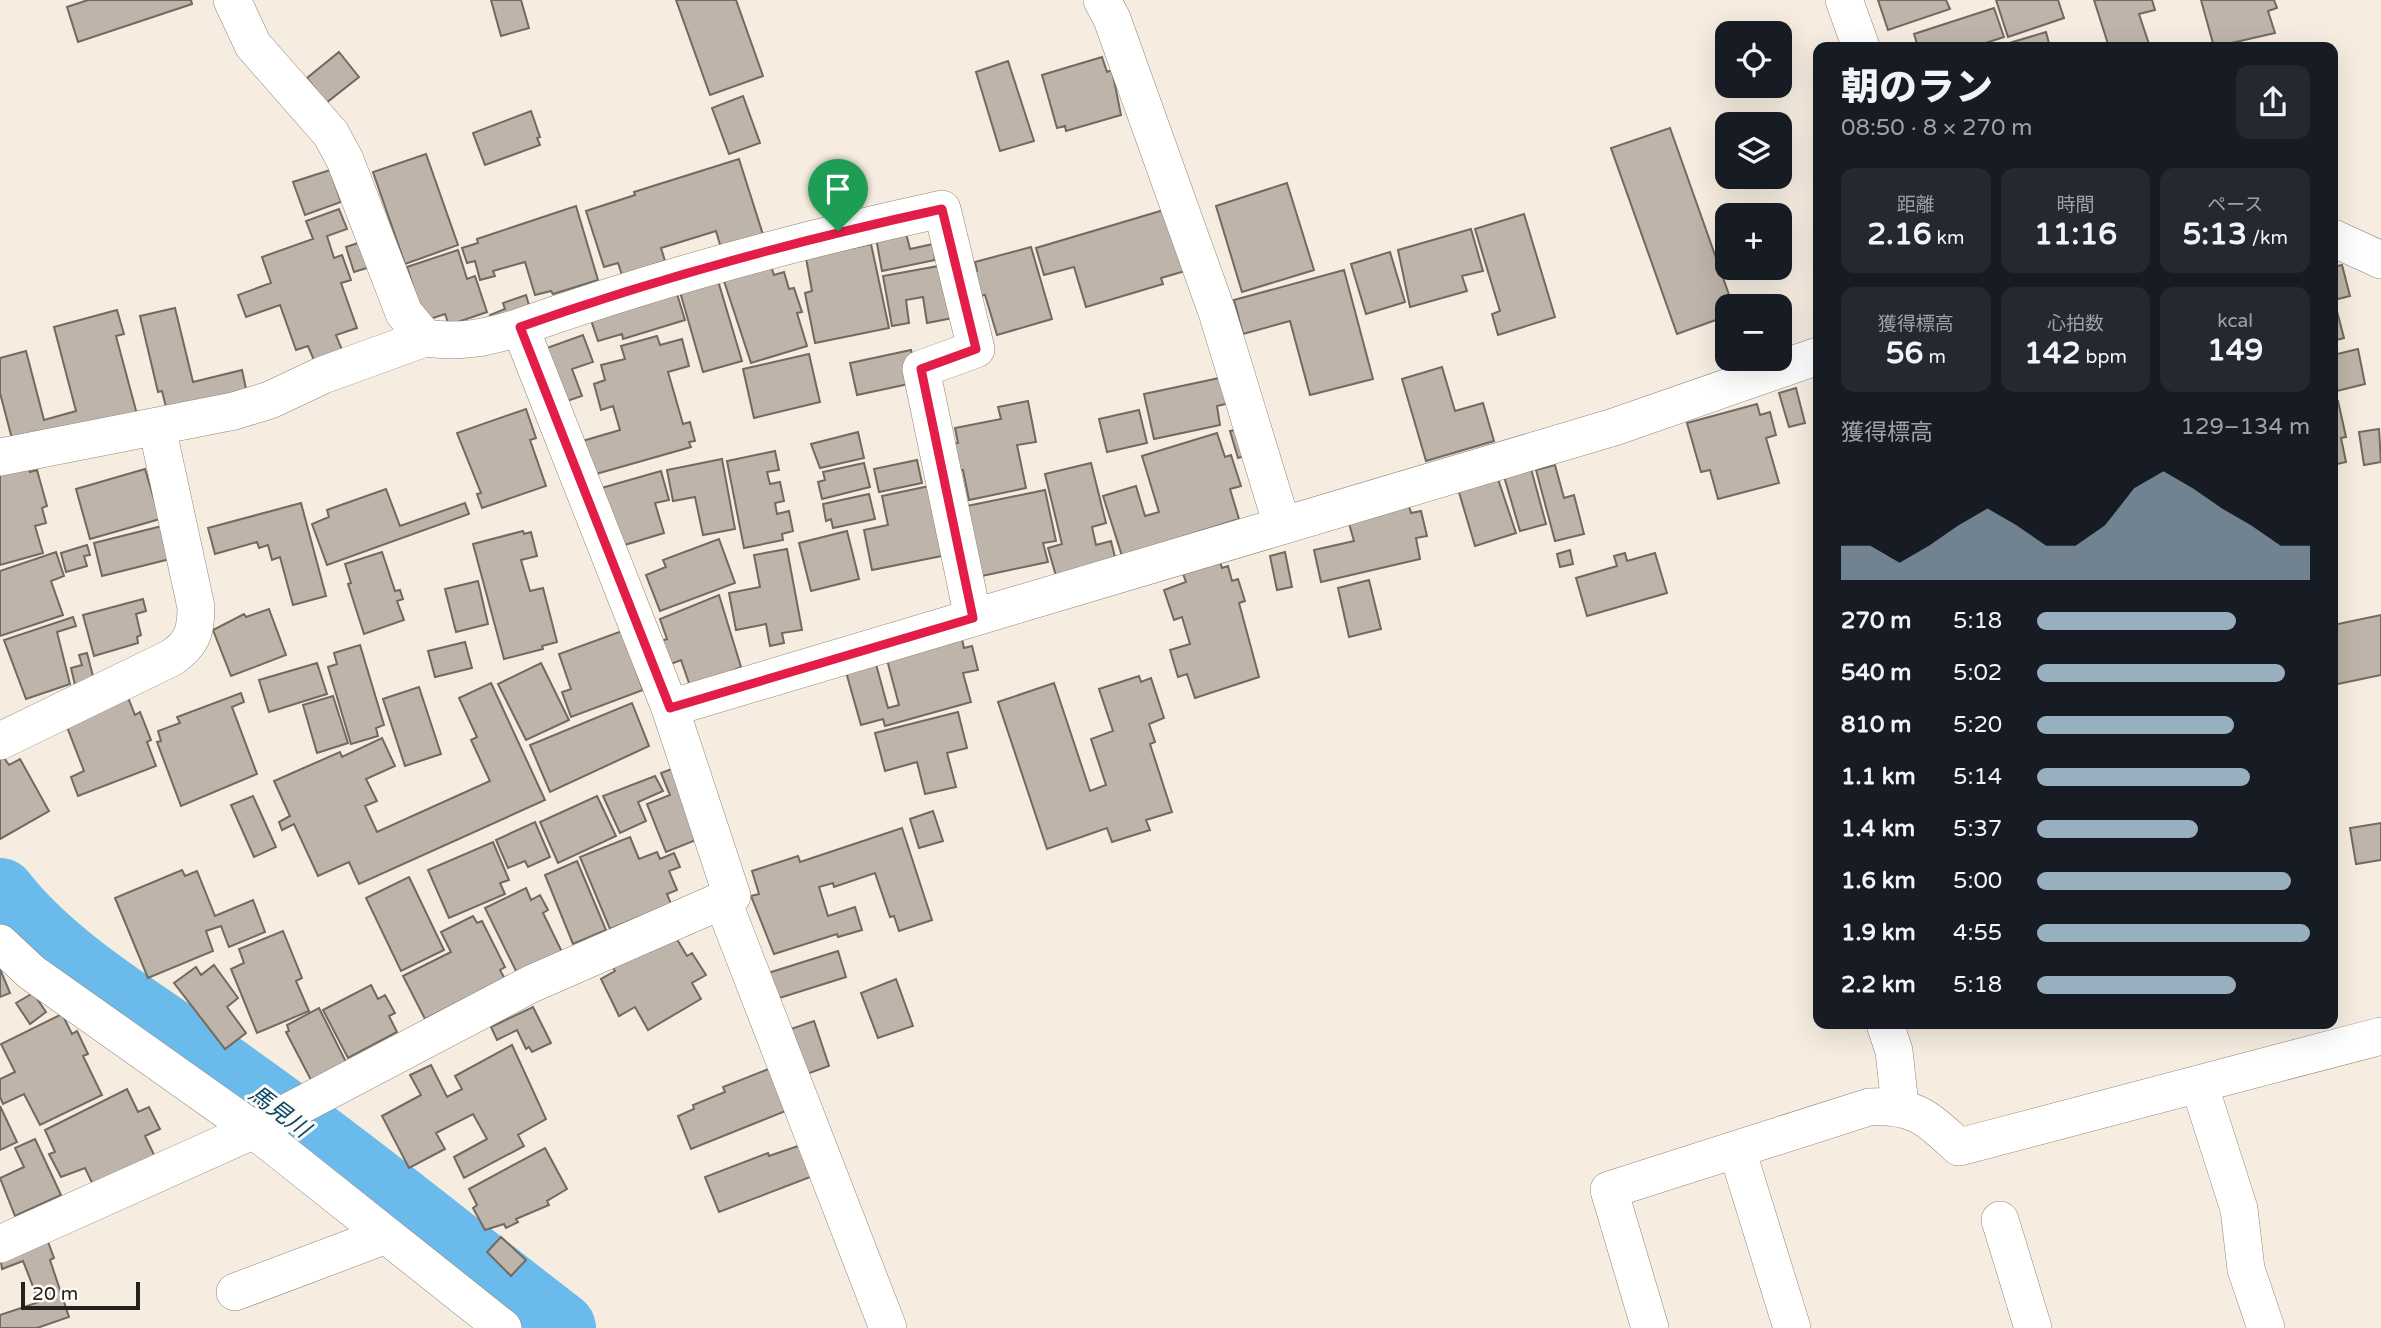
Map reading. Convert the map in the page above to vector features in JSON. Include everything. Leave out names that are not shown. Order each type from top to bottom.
[{"type":"street","points":[[232,0],[253,45],[331,134],[345,160],[404,313],[425,338]]},
{"type":"street","points":[[1102,0],[1112,19],[1217,312],[1282,525]]},
{"type":"street","points":[[1844,0],[1859,42]]},
{"type":"street","points":[[0,457],[157,427],[270,400],[323,375],[425,338],[451,342],[486,338],[650,283],[838,231],[942,209],[976,349],[921,369],[973,618]]},
{"type":"street","points":[[2338,240],[2381,260]]},
{"type":"street","points":[[0,1244],[263,1126],[531,984],[732,896],[670,708],[520,327]]},
{"type":"street","points":[[670,708],[1614,427],[1813,358]]},
{"type":"street","points":[[0,741],[172,659],[188,646],[196,628],[196,607],[157,427]]},
{"type":"street","points":[[722,899],[888,1328]]},
{"type":"street","points":[[0,943],[31,972],[263,1126],[386,1236],[503,1328]]},
{"type":"street","points":[[1887,1029],[1894,1051],[1900,1106]]},
{"type":"street","points":[[1650,1328],[1609,1190],[1869,1107],[1900,1106],[1931,1123],[1959,1147],[2381,1036]]},
{"type":"street","points":[[2199,1084],[2239,1209],[2246,1269],[2266,1328]]},
{"type":"street","points":[[1737,1150],[1792,1328]]},
{"type":"street","points":[[2000,1220],[2033,1328]]},
{"type":"street","points":[[235,1292],[386,1236]]},
{"type":"building","points":[[88,0],[191,0],[192,4],[78,42],[67,7]]},
{"type":"building","points":[[491,0],[521,0],[529,28],[501,36]]},
{"type":"building","points":[[676,0],[736,0],[763,76],[710,95]]},
{"type":"building","points":[[1878,0],[1946,0],[1950,9],[1888,30]]},
{"type":"building","points":[[1996,0],[2058,0],[2064,18],[2008,37]]},
{"type":"building","points":[[2094,0],[2152,0],[2155,10],[2139,14],[2148,42],[2107,42]]},
{"type":"building","points":[[2201,0],[2274,0],[2277,8],[2268,11],[2275,33],[2236,42],[2213,42]]},
{"type":"building","points":[[1994,8],[2004,37],[1988,42],[1916,42],[1914,34]]},
{"type":"building","points":[[2046,32],[2049,42],[2013,42]]},
{"type":"building","points":[[339,52],[359,77],[326,103],[307,78]]},
{"type":"building","points":[[1102,57],[1107,72],[1112,70],[1121,115],[1066,131],[1065,126],[1057,128],[1042,75]]},
{"type":"building","points":[[1008,61],[1034,141],[1000,151],[976,72]]},
{"type":"building","points":[[743,96],[760,143],[729,154],[712,108]]},
{"type":"building","points":[[531,111],[540,145],[485,165],[473,133]]},
{"type":"building","points":[[1670,128],[1715,255],[1715,280],[1724,280],[1729,294],[1715,294],[1715,320],[1677,334],[1611,148]]},
{"type":"building","points":[[426,154],[458,245],[405,264],[373,172]]},
{"type":"building","points":[[739,159],[765,241],[723,255],[716,231],[661,248],[665,261],[622,275],[618,263],[604,267],[586,211],[635,195],[634,192]]},
{"type":"building","points":[[330,170],[341,202],[305,215],[293,182]]},
{"type":"building","points":[[1287,183],[1314,270],[1242,292],[1216,206]]},
{"type":"building","points":[[576,206],[598,280],[553,294],[551,291],[535,295],[525,262],[493,271],[495,276],[480,280],[475,261],[467,263],[462,248],[478,243],[477,239]]},
{"type":"building","points":[[339,209],[347,229],[327,236],[334,258],[342,255],[351,280],[341,283],[357,328],[336,335],[344,355],[316,365],[308,346],[296,350],[280,305],[246,317],[238,295],[271,283],[262,257],[313,239],[306,221]]},
{"type":"building","points":[[1167,209],[1185,271],[1161,278],[1163,284],[1086,307],[1074,267],[1044,275],[1036,248]]},
{"type":"building","points":[[1524,214],[1555,317],[1498,335],[1492,314],[1500,311],[1475,229]]},
{"type":"building","points":[[1471,229],[1483,271],[1462,276],[1467,291],[1410,307],[1398,250]]},
{"type":"building","points":[[906,233],[910,249],[933,244],[935,260],[882,271],[876,238]]},
{"type":"building","points":[[361,242],[370,267],[354,272],[346,247]]},
{"type":"building","points":[[871,244],[889,328],[815,343],[805,293],[812,291],[806,258]]},
{"type":"building","points":[[1031,247],[1052,319],[997,335],[985,295],[980,296],[973,273],[977,271],[975,262]]},
{"type":"building","points":[[458,250],[467,279],[475,276],[487,312],[449,325],[445,314],[424,321],[407,267]]},
{"type":"building","points":[[1390,252],[1405,302],[1366,314],[1351,264]]},
{"type":"building","points":[[769,260],[774,275],[784,272],[789,289],[794,288],[802,312],[797,313],[807,346],[751,363],[722,275]]},
{"type":"building","points":[[944,265],[953,318],[927,323],[923,297],[906,300],[909,323],[892,326],[883,276]]},
{"type":"building","points":[[2342,265],[2350,296],[2338,299],[2338,266]]},
{"type":"building","points":[[1344,270],[1373,379],[1310,395],[1290,321],[1243,334],[1234,300]]},
{"type":"building","points":[[716,274],[742,361],[703,372],[678,285]]},
{"type":"building","points":[[674,284],[685,320],[623,339],[622,334],[598,341],[590,317]]},
{"type":"building","points":[[526,295],[531,312],[492,324],[490,315],[505,309],[503,303]]},
{"type":"building","points":[[175,308],[193,382],[242,370],[248,398],[168,415],[162,391],[158,392],[140,316]]},
{"type":"building","points":[[117,310],[124,334],[116,336],[138,418],[15,450],[0,393],[0,358],[26,351],[44,420],[76,411],[54,327]]},
{"type":"building","points":[[2338,315],[2344,338],[2338,340]]},
{"type":"building","points":[[583,335],[593,362],[572,369],[582,396],[564,402],[544,349]]},
{"type":"building","points":[[657,336],[660,345],[682,339],[689,366],[668,372],[683,424],[690,422],[695,441],[689,442],[691,447],[589,476],[579,442],[620,430],[613,406],[601,410],[594,384],[605,380],[601,365],[625,359],[621,346]]},
{"type":"building","points":[[2358,349],[2365,384],[2338,391],[2338,354]]},
{"type":"building","points":[[911,350],[918,382],[857,395],[850,363]]},
{"type":"building","points":[[809,354],[820,402],[754,418],[743,369]]},
{"type":"building","points":[[1442,367],[1455,411],[1483,403],[1494,441],[1426,461],[1402,379]]},
{"type":"building","points":[[1224,377],[1230,403],[1217,406],[1220,425],[1154,439],[1144,394]]},
{"type":"building","points":[[1796,388],[1805,423],[1789,427],[1779,393]]},
{"type":"building","points":[[1028,401],[1036,442],[1017,445],[1026,488],[969,500],[963,470],[957,470],[951,444],[958,443],[955,428],[1001,419],[998,407]]},
{"type":"building","points":[[2338,401],[2346,437],[2341,438],[2346,462],[2338,464]]},
{"type":"building","points":[[1757,404],[1760,415],[1770,412],[1776,435],[1766,438],[1779,483],[1718,499],[1710,470],[1701,472],[1687,423]]},
{"type":"building","points":[[526,409],[536,438],[530,440],[546,486],[482,508],[477,494],[481,493],[457,433]]},
{"type":"building","points":[[1139,410],[1147,443],[1107,452],[1099,419]]},
{"type":"building","points":[[1240,429],[1248,455],[1238,458],[1230,431]]},
{"type":"building","points":[[2379,429],[2381,462],[2364,465],[2359,432]]},
{"type":"building","points":[[858,432],[864,458],[820,468],[811,444]]},
{"type":"building","points":[[1217,433],[1225,457],[1231,455],[1241,486],[1230,489],[1239,519],[1122,556],[1103,496],[1136,486],[1145,516],[1159,512],[1142,456]]},
{"type":"building","points":[[775,451],[779,470],[767,472],[770,484],[780,482],[784,501],[775,503],[777,514],[789,511],[793,531],[782,534],[783,540],[744,548],[727,461]]},
{"type":"building","points":[[722,459],[735,529],[703,535],[695,497],[673,501],[667,470]]},
{"type":"building","points":[[917,460],[922,483],[879,492],[874,469]]},
{"type":"building","points":[[27,462],[30,472],[37,470],[47,506],[42,508],[46,523],[35,526],[43,553],[0,565],[0,469]]},
{"type":"building","points":[[864,463],[870,487],[822,499],[818,482],[825,480],[823,472]]},
{"type":"building","points":[[1091,463],[1106,523],[1092,527],[1096,545],[1111,541],[1116,561],[1056,576],[1048,548],[1062,544],[1045,474]]},
{"type":"building","points":[[1530,465],[1546,524],[1520,531],[1503,473]]},
{"type":"building","points":[[1555,465],[1564,498],[1574,495],[1584,534],[1555,541],[1536,470]]},
{"type":"building","points":[[145,469],[160,519],[90,539],[76,489]]},
{"type":"building","points":[[661,471],[669,500],[655,503],[664,533],[615,548],[598,489]]},
{"type":"building","points":[[1497,476],[1516,533],[1475,546],[1458,489]]},
{"type":"building","points":[[934,485],[942,556],[872,570],[864,530],[888,525],[882,496]]},
{"type":"building","points":[[386,489],[400,526],[465,503],[469,514],[327,565],[312,524],[329,517],[327,510]]},
{"type":"building","points":[[1045,490],[1056,541],[1043,543],[1048,562],[977,577],[962,507]]},
{"type":"building","points":[[869,494],[875,519],[833,528],[831,519],[826,521],[823,504]]},
{"type":"building","points":[[301,503],[326,596],[293,605],[280,557],[272,560],[268,545],[259,548],[257,542],[215,554],[208,528]]},
{"type":"building","points":[[1409,506],[1411,513],[1421,511],[1427,536],[1416,538],[1420,559],[1321,582],[1314,550],[1354,541],[1348,520]]},
{"type":"building","points":[[166,525],[174,558],[102,576],[94,543]]},
{"type":"building","points":[[523,531],[524,534],[531,532],[537,556],[521,560],[530,591],[543,588],[557,642],[542,646],[543,649],[504,659],[473,544]]},
{"type":"building","points":[[847,531],[859,579],[811,591],[799,543]]},
{"type":"building","points":[[719,539],[735,583],[660,611],[646,575],[666,567],[663,560]]},
{"type":"building","points":[[87,545],[90,555],[84,556],[87,566],[66,572],[61,553]]},
{"type":"building","points":[[787,549],[802,630],[782,633],[784,643],[770,646],[766,624],[736,630],[729,593],[760,587],[754,555]]},
{"type":"building","points":[[1570,550],[1573,564],[1560,567],[1557,554]]},
{"type":"building","points":[[56,552],[64,576],[51,581],[63,615],[0,636],[0,571]]},
{"type":"building","points":[[382,552],[395,591],[400,590],[403,599],[397,601],[404,620],[364,634],[348,584],[351,583],[345,564]]},
{"type":"building","points":[[1285,552],[1292,587],[1277,590],[1270,556]]},
{"type":"building","points":[[1625,553],[1627,561],[1655,553],[1667,593],[1587,616],[1576,578],[1617,566],[1614,556]]},
{"type":"building","points":[[1219,559],[1222,568],[1228,566],[1232,581],[1238,579],[1245,601],[1239,603],[1259,677],[1195,698],[1187,674],[1178,677],[1170,650],[1190,644],[1182,617],[1174,620],[1164,590],[1186,582],[1182,571]]},
{"type":"building","points":[[1369,580],[1381,629],[1349,637],[1338,588]]},
{"type":"building","points":[[478,581],[488,624],[456,632],[445,589]]},
{"type":"building","points":[[719,595],[741,667],[691,689],[681,660],[666,666],[658,642],[667,639],[660,619]]},
{"type":"building","points":[[143,599],[146,611],[136,614],[141,635],[137,637],[138,643],[94,656],[83,615]]},
{"type":"building","points":[[269,609],[286,655],[231,676],[213,630],[244,614],[246,617]]},
{"type":"building","points":[[2381,615],[2381,675],[2338,684],[2338,624]]},
{"type":"building","points":[[73,617],[76,626],[57,632],[70,684],[26,699],[4,640]]},
{"type":"building","points":[[622,631],[643,690],[571,717],[562,692],[571,689],[559,654]]},
{"type":"building","points":[[961,635],[964,648],[972,646],[978,670],[963,673],[971,702],[885,726],[883,719],[861,725],[844,665],[874,657],[888,708],[899,705],[886,656]]},
{"type":"building","points":[[465,642],[472,668],[435,677],[428,651]]},
{"type":"building","points":[[360,645],[384,725],[376,728],[378,736],[351,744],[328,667],[337,664],[334,653]]},
{"type":"building","points":[[87,653],[95,684],[76,689],[71,668],[82,665],[79,655]]},
{"type":"building","points":[[317,663],[327,694],[269,712],[259,680]]},
{"type":"building","points":[[541,663],[569,720],[526,740],[498,684]]},
{"type":"building","points":[[1139,676],[1141,682],[1151,678],[1164,718],[1149,724],[1155,742],[1150,744],[1172,812],[1146,820],[1150,830],[1112,842],[1107,828],[1047,849],[998,702],[1054,683],[1090,791],[1106,785],[1091,739],[1113,731],[1099,689]]},
{"type":"building","points":[[491,683],[545,800],[359,884],[349,862],[318,876],[294,824],[282,830],[279,822],[290,816],[274,781],[340,752],[342,757],[382,738],[395,766],[366,779],[377,801],[365,806],[377,832],[490,781],[471,740],[477,737],[459,698]]},
{"type":"building","points":[[419,687],[441,754],[405,766],[383,699]]},
{"type":"building","points":[[241,693],[244,702],[232,707],[257,774],[181,806],[157,742],[161,741],[158,731],[180,723],[177,717]]},
{"type":"building","points":[[127,695],[135,715],[140,712],[151,740],[147,742],[156,766],[78,796],[71,777],[84,771],[64,719]]},
{"type":"building","points":[[333,696],[348,743],[317,753],[303,705]]},
{"type":"building","points":[[632,703],[649,746],[550,792],[530,745]]},
{"type":"building","points":[[958,712],[967,748],[947,753],[956,787],[925,794],[917,762],[885,771],[875,733]]},
{"type":"building","points":[[0,752],[9,765],[20,759],[49,811],[0,839]]},
{"type":"building","points":[[674,768],[701,838],[666,852],[647,804],[670,795],[661,773]]},
{"type":"building","points":[[655,776],[663,791],[638,802],[646,821],[620,833],[603,796]]},
{"type":"building","points":[[253,796],[276,847],[254,857],[231,805]]},
{"type":"building","points":[[597,796],[616,836],[558,863],[540,822]]},
{"type":"building","points":[[933,811],[943,841],[919,848],[910,819]]},
{"type":"building","points":[[535,822],[550,857],[528,867],[525,861],[508,868],[496,840]]},
{"type":"building","points":[[2381,823],[2381,860],[2356,864],[2350,828]]},
{"type":"building","points":[[902,828],[932,920],[899,931],[894,916],[890,917],[875,873],[834,887],[833,883],[819,887],[828,916],[855,907],[862,930],[838,937],[837,934],[774,954],[751,896],[759,894],[752,871],[798,856],[800,862]]},
{"type":"building","points":[[630,837],[639,859],[657,852],[660,859],[674,853],[680,867],[669,871],[677,890],[667,894],[671,904],[610,929],[580,857]]},
{"type":"building","points":[[493,842],[509,880],[500,883],[505,894],[449,918],[428,870]]},
{"type":"building","points":[[577,861],[606,930],[573,944],[545,875]]},
{"type":"building","points":[[182,870],[185,876],[197,871],[215,916],[253,900],[265,932],[229,947],[221,926],[206,931],[213,951],[148,978],[115,898]]},
{"type":"building","points":[[409,877],[444,950],[401,971],[366,898]]},
{"type":"building","points":[[526,888],[531,900],[540,895],[548,910],[543,913],[562,952],[517,973],[485,908]]},
{"type":"building","points":[[473,916],[477,923],[482,921],[505,967],[500,970],[505,979],[425,1019],[403,976],[451,952],[441,932]]},
{"type":"building","points":[[283,931],[302,978],[296,981],[309,1011],[257,1033],[231,969],[244,963],[239,949]]},
{"type":"building","points":[[672,931],[687,956],[692,953],[706,975],[692,983],[701,999],[648,1030],[635,1007],[619,1016],[601,979],[615,971],[612,966]]},
{"type":"building","points":[[838,951],[846,977],[773,1000],[765,974]]},
{"type":"building","points":[[214,965],[238,998],[227,1007],[246,1033],[225,1049],[174,983],[196,967],[201,975]]},
{"type":"building","points":[[0,969],[10,993],[0,997]]},
{"type":"building","points":[[896,979],[913,1026],[878,1038],[861,993]]},
{"type":"building","points":[[371,985],[378,999],[385,995],[395,1013],[389,1016],[397,1032],[348,1058],[323,1010]]},
{"type":"building","points":[[33,993],[46,1012],[30,1024],[16,1003]]},
{"type":"building","points":[[533,1007],[551,1043],[532,1052],[529,1047],[526,1049],[517,1030],[497,1040],[491,1027]]},
{"type":"building","points":[[319,1008],[346,1062],[311,1080],[286,1032],[289,1031],[287,1025]]},
{"type":"building","points":[[62,1014],[72,1034],[77,1031],[88,1054],[83,1056],[102,1095],[40,1125],[24,1094],[3,1104],[0,1097],[0,1079],[15,1072],[1,1044]]},
{"type":"building","points":[[814,1021],[829,1066],[804,1075],[785,1031]]},
{"type":"building","points":[[512,1045],[546,1119],[518,1135],[524,1146],[464,1178],[454,1157],[487,1139],[473,1114],[436,1133],[445,1149],[409,1168],[382,1116],[421,1095],[410,1075],[431,1065],[447,1097],[462,1089],[455,1076]]},
{"type":"building","points":[[771,1068],[788,1110],[691,1149],[678,1116],[694,1109],[693,1105],[725,1092],[723,1087]]},
{"type":"building","points":[[127,1089],[138,1112],[149,1107],[160,1129],[145,1136],[156,1159],[95,1189],[85,1168],[61,1177],[49,1154],[55,1152],[45,1130]]},
{"type":"building","points":[[0,1106],[17,1142],[0,1150]]},
{"type":"building","points":[[35,1139],[61,1195],[15,1216],[0,1178],[24,1167],[15,1148]]},
{"type":"building","points":[[801,1145],[813,1176],[719,1212],[705,1177],[768,1153],[769,1156]]},
{"type":"building","points":[[545,1148],[567,1189],[547,1201],[549,1205],[516,1219],[518,1222],[506,1228],[504,1224],[485,1230],[473,1208],[477,1205],[469,1189]]},
{"type":"building","points":[[501,1237],[526,1260],[511,1276],[487,1252]]},
{"type":"building","points":[[47,1239],[54,1258],[50,1260],[69,1317],[37,1328],[0,1328],[0,1315],[39,1302],[23,1261],[2,1269],[0,1255]]},
{"type":"waterway","name":"馬見川","points":[[0,894],[50,947],[80,971],[277,1110],[560,1328]]},
{"type":"route","points":[[942,209],[976,349],[921,369],[973,618],[670,708],[520,327],[610,295],[838,231],[942,209]]}]
